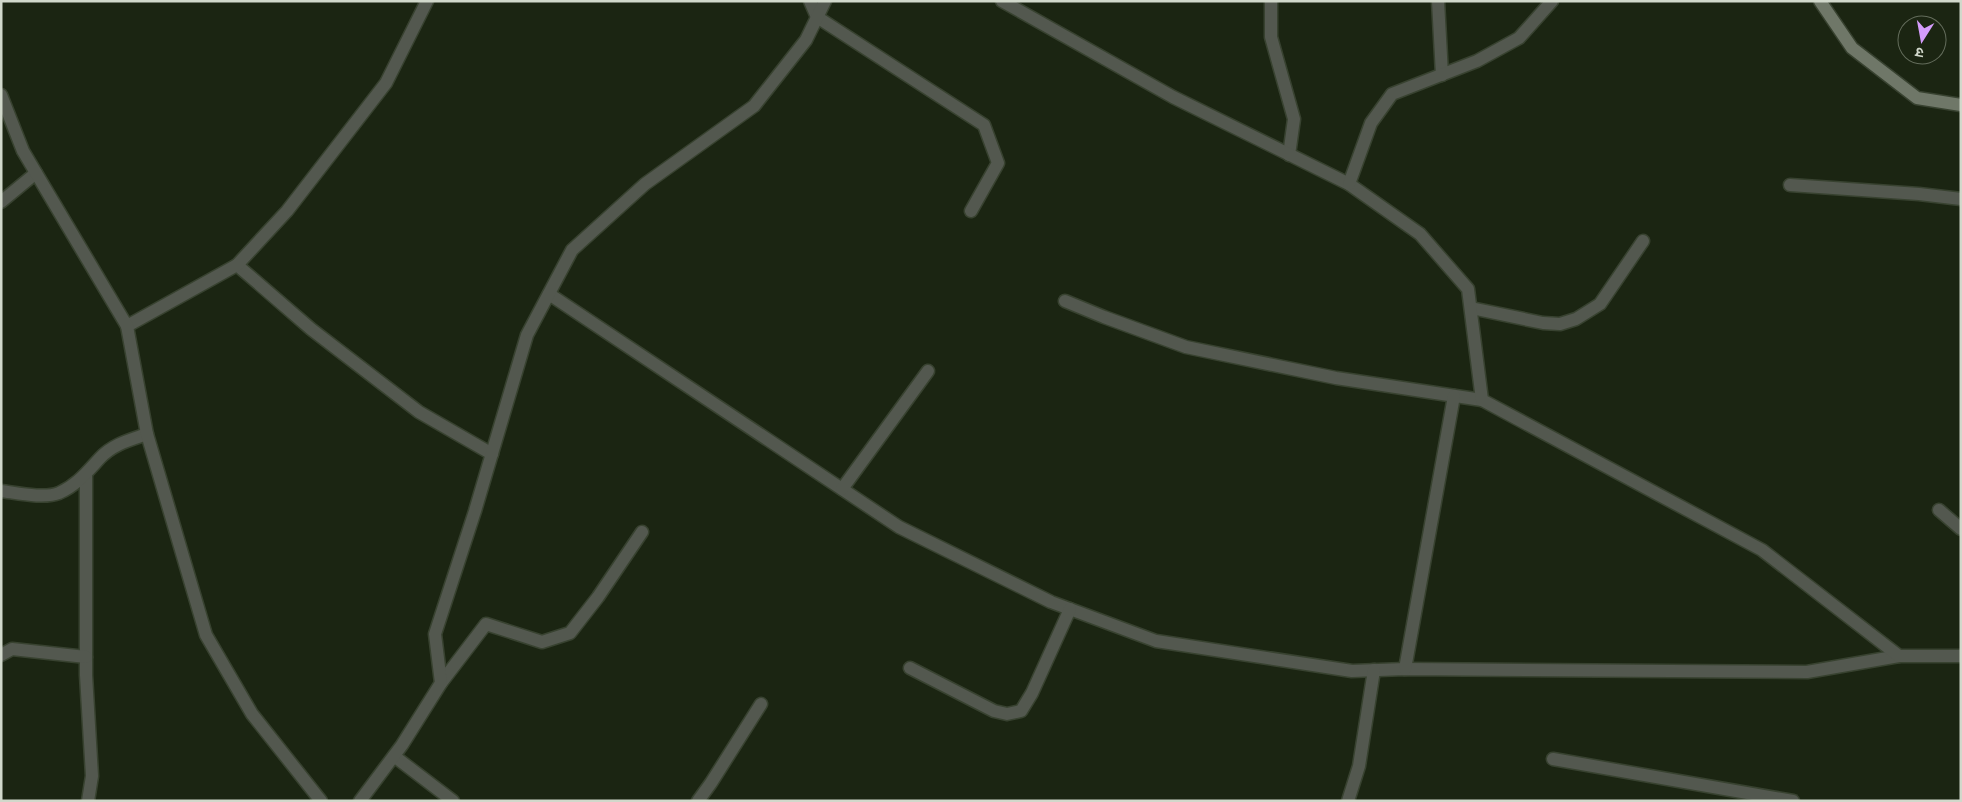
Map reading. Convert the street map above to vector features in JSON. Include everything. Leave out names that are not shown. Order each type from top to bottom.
[{"type":"main road","points":[[1820,1],[1852,48],[1917,98],[1961,105]]},
{"type":"street","points":[[127,326],[237,265],[287,211],[386,83],[427,1]]},
{"type":"street","points":[[810,1],[818,17],[984,125],[998,163],[971,211]]},
{"type":"street","points":[[441,683],[435,634],[492,454],[527,335],[572,250],[645,184],[754,106],[806,40],[825,1]]},
{"type":"street","points":[[1002,1],[1174,97],[1349,184],[1420,234],[1468,289],[1482,400]]},
{"type":"street","points":[[1271,1],[1272,37],[1294,120],[1289,155]]},
{"type":"street","points":[[1438,1],[1442,75]]},
{"type":"street","points":[[1349,184],[1371,123],[1392,94],[1477,61],[1519,38],[1552,1]]},
{"type":"street","points":[[1,95],[23,151],[127,326],[147,434],[206,635],[252,714],[321,801]]},
{"type":"street","points":[[1,202],[36,174]]},
{"type":"street","points":[[1790,185],[1961,199]]},
{"type":"street","points":[[1471,308],[1542,323],[1560,324],[1576,319],[1600,304],[1643,241]]},
{"type":"street","points":[[237,265],[311,329],[419,412],[492,454]]},
{"type":"street","points":[[549,294],[899,526],[1051,602],[1156,641],[1352,671],[1405,669],[1807,672],[1899,656],[1961,656]]},
{"type":"street","points":[[1065,301],[1186,346],[1336,378],[1482,400],[1762,550],[1899,656]]},
{"type":"street","points":[[842,489],[928,371]]},
{"type":"street","points":[[1405,669],[1454,396]]},
{"type":"street","points":[[1,491],[32,495],[58,494],[86,476],[100,457],[120,443],[147,434]]},
{"type":"street","points":[[86,476],[86,657],[92,776],[88,801]]},
{"type":"street","points":[[1939,510],[1961,528]]},
{"type":"street","points":[[360,801],[394,756],[441,683],[486,624],[542,642],[570,633],[598,597],[642,532]]},
{"type":"street","points":[[910,668],[994,711],[1007,714],[1021,711],[1032,693],[1070,609]]},
{"type":"street","points":[[1,655],[12,649],[86,657]]},
{"type":"street","points":[[1348,801],[1359,766],[1374,670]]},
{"type":"street","points":[[698,801],[761,704]]},
{"type":"street","points":[[394,756],[453,801]]},
{"type":"street","points":[[1553,759],[1794,801]]}]
